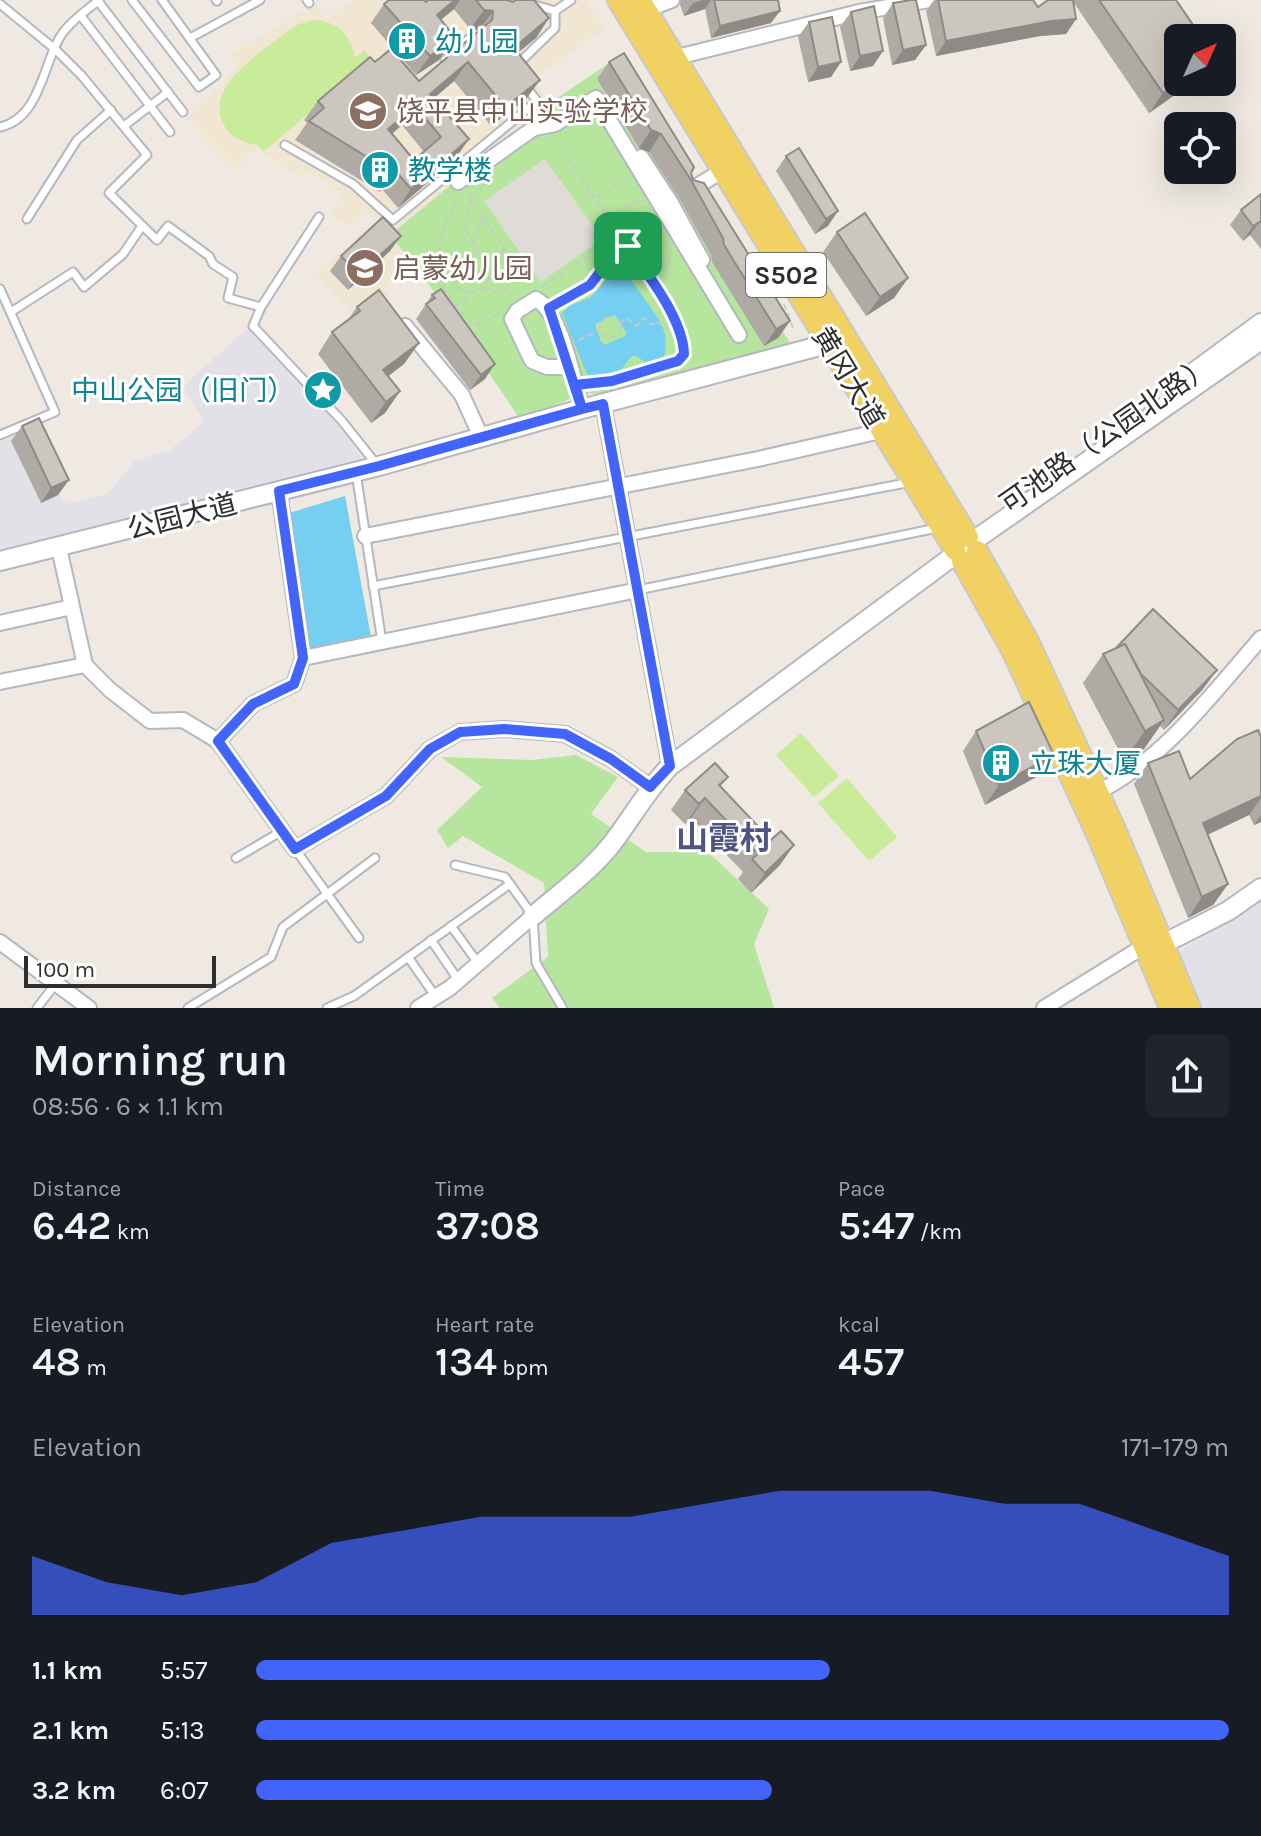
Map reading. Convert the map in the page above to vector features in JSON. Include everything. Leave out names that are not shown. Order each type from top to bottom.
[{"type":"main road","name":"黄冈大道","points":[[618,0],[961,550],[1028,641],[1114,827],[1190,1008]]},
{"type":"main road","name":"黄冈大道","points":[[641,5],[961,550],[1097,834],[1170,1008]]},
{"type":"main road","name":"可池路（公园北路）","points":[[961,550],[1261,323]]},
{"type":"main road","name":"可池路（公园北路）","points":[[961,550],[1261,340]]},
{"type":"main road","name":"公园大道","points":[[0,561],[379,466],[827,344]]},
{"type":"main road","points":[[533,916],[586,872],[610,846],[650,787],[670,766],[961,550]]},
{"type":"main road","points":[[1163,944],[1228,911],[1261,888]]},
{"type":"street","points":[[641,5],[672,0]]},
{"type":"street","points":[[673,58],[859,12],[929,0]]},
{"type":"street","points":[[458,182],[534,128],[555,124],[596,98],[739,335]]},
{"type":"street","points":[[611,125],[634,147],[671,203],[706,266],[708,286]]},
{"type":"street","points":[[689,191],[725,169]]},
{"type":"street","points":[[570,367],[547,367],[532,361],[512,319],[517,311],[536,299],[548,300],[570,367],[582,409]]},
{"type":"street","points":[[397,315],[462,395],[481,437]]},
{"type":"street","points":[[603,404],[670,766]]},
{"type":"street","points":[[365,536],[758,459],[881,431]]},
{"type":"street","points":[[218,741],[253,704],[294,684],[303,658],[279,491]]},
{"type":"street","points":[[59,548],[85,665],[110,690],[150,721],[183,720],[218,741],[295,849],[386,796],[430,749],[460,732],[504,729],[565,734],[611,759],[650,787]]},
{"type":"street","points":[[303,658],[638,590]]},
{"type":"street","points":[[0,623],[72,607]]},
{"type":"street","points":[[1100,791],[1124,778],[1165,746],[1261,638]]},
{"type":"street","points":[[0,682],[85,665]]},
{"type":"street","points":[[418,1008],[459,981],[533,916]]},
{"type":"street","points":[[0,942],[89,1008]]},
{"type":"street","points":[[1044,1008],[1141,948]]},
{"type":"lane","points":[[0,127],[11,125],[36,96],[64,31],[98,0],[183,112]]},
{"type":"lane","points":[[132,0],[199,87],[216,75],[162,0]]},
{"type":"lane","points":[[190,38],[260,0]]},
{"type":"lane","points":[[507,7],[517,0],[555,11]]},
{"type":"lane","points":[[555,11],[571,0]]},
{"type":"lane","points":[[0,4],[82,76],[147,155],[109,193],[157,240],[168,226],[233,277],[228,298],[261,307]]},
{"type":"lane","points":[[285,145],[353,184],[393,220],[537,101],[513,69],[555,28],[555,11]]},
{"type":"lane","points":[[81,16],[170,132]]},
{"type":"lane","points":[[445,60],[474,34]]},
{"type":"lane","points":[[124,126],[168,92]]},
{"type":"lane","points":[[27,219],[77,140],[111,110]]},
{"type":"lane","points":[[319,217],[261,307],[253,326],[342,421],[379,466]]},
{"type":"lane","points":[[11,312],[73,272],[84,287],[123,254],[142,226]]},
{"type":"lane","points":[[0,289],[55,412],[0,435]]},
{"type":"lane","points":[[356,471],[382,642]]},
{"type":"lane","points":[[373,586],[913,481]]},
{"type":"lane","points":[[638,590],[940,527]]},
{"type":"lane","points":[[236,858],[282,831]]},
{"type":"lane","points":[[295,849],[359,938]]},
{"type":"lane","points":[[188,1008],[271,957],[283,927],[375,858]]},
{"type":"lane","points":[[455,865],[505,877],[533,916],[536,963],[562,1007]]},
{"type":"lane","points":[[327,1008],[354,996],[510,884]]},
{"type":"lane","points":[[451,926],[478,964]]},
{"type":"lane","points":[[431,940],[459,981]]},
{"type":"lane","points":[[408,957],[436,997]]},
{"type":"lane","points":[[37,1008],[57,982]]},
{"type":"path","points":[[563,151],[650,280],[676,322],[684,343],[684,354],[678,361],[612,381],[575,385]]},
{"type":"path","points":[[491,181],[469,198],[459,198],[442,230],[437,256],[440,278],[455,307],[469,321],[477,324],[504,310]]},
{"type":"path","points":[[596,199],[621,181],[629,182]]},
{"type":"path","points":[[469,198],[534,292],[627,230]]},
{"type":"path","points":[[469,198],[465,228],[474,245],[495,269],[499,283],[518,298]]},
{"type":"path","points":[[640,243],[627,230],[623,211],[628,204],[645,200]]},
{"type":"path","points":[[633,226],[661,209]]},
{"type":"path","points":[[623,211],[641,237],[640,243]]},
{"type":"path","points":[[474,245],[483,218]]},
{"type":"path","points":[[640,243],[649,242],[663,229]]},
{"type":"path","points":[[546,285],[548,300],[590,285],[600,272],[620,260],[619,252],[628,246]]},
{"type":"path","points":[[487,287],[488,278],[499,264],[503,247]]},
{"type":"path","points":[[650,280],[669,263],[672,254]]},
{"type":"path","points":[[440,278],[447,277],[459,289],[471,293]]},
{"type":"path","points":[[455,307],[471,293],[487,287]]},
{"type":"path","points":[[487,287],[494,292],[507,290]]},
{"type":"path","points":[[608,317],[615,318],[619,323],[619,329],[613,336],[604,335],[600,330],[601,323],[608,317]]},
{"type":"path","points":[[619,323],[627,318],[636,326],[644,318],[652,325],[656,321],[666,329],[676,322]]},
{"type":"path","points":[[579,340],[600,330]]},
{"type":"shaded area","name":"饶平县中山实验学校","points":[[353,0],[586,0],[605,29],[532,80],[550,103],[391,234],[415,263],[384,288],[391,296],[355,316],[316,274],[378,218],[368,211],[352,227],[332,216],[343,193],[307,171],[302,178],[256,148],[236,170],[187,119],[237,68],[230,55],[315,4],[327,18]]},
{"type":"shaded area","points":[[545,159],[602,239],[541,282],[484,201]]},
{"type":"shaded area","points":[[249,327],[317,399],[364,460],[0,553],[0,442],[28,430],[65,504],[107,494],[135,461],[170,450],[204,422],[183,386]]},
{"type":"shaded area","points":[[1261,901],[1261,1008],[1196,1008],[1173,955]]},
{"type":"green space","points":[[315,20],[342,31],[355,58],[364,50],[372,60],[264,151],[258,145],[233,136],[223,123],[220,109],[222,95],[230,82],[240,69],[291,29]]},
{"type":"green space","points":[[615,59],[790,343],[602,395],[579,395],[520,419],[422,274],[390,235],[550,103]]},
{"type":"green space","points":[[801,733],[839,776],[814,797],[776,755]]},
{"type":"green space","points":[[576,755],[618,777],[591,814],[646,852],[708,852],[769,909],[754,944],[774,1008],[500,1008],[492,998],[548,957],[544,883],[463,836],[448,848],[437,830],[482,787],[441,757],[532,760]]},
{"type":"green space","points":[[847,778],[897,837],[869,861],[818,803]]},
{"type":"water","points":[[622,267],[660,321],[665,337],[665,353],[661,364],[653,367],[632,356],[613,377],[593,380],[587,374],[562,313],[570,305],[590,298],[616,268]],"holes":[[[615,315],[626,332],[625,336],[605,345],[595,324]]]},
{"type":"water","points":[[345,496],[371,637],[309,650],[289,513]]},
{"type":"building","points":[[389,0],[455,0],[437,15],[454,36],[452,40],[430,56],[384,4]]},
{"type":"building","points":[[476,0],[534,0],[549,18],[514,48],[540,80],[505,107],[468,62],[430,94],[469,139],[411,189],[395,170],[393,173],[309,121],[324,108],[318,101],[370,57],[375,62],[391,49],[419,81],[492,20],[493,11],[484,10]],"holes":[[[415,106],[441,137],[414,160],[388,129]]]},
{"type":"building","points":[[714,0],[778,0],[780,11],[720,26]]},
{"type":"building","points":[[916,0],[926,45],[903,50],[893,3]]},
{"type":"building","points":[[938,0],[1033,0],[1038,7],[1048,0],[1073,0],[1076,19],[946,41]]},
{"type":"building","points":[[1099,0],[1176,0],[1192,24],[1164,24],[1163,93]]},
{"type":"building","points":[[874,6],[883,51],[860,56],[851,12]]},
{"type":"building","points":[[832,17],[841,62],[818,67],[809,22]]},
{"type":"building","points":[[624,53],[694,167],[691,173],[693,180],[704,183],[790,321],[776,329],[724,245],[691,180],[661,134],[651,130],[609,62]]},
{"type":"building","points":[[799,148],[838,211],[826,219],[786,156]]},
{"type":"building","points":[[1261,194],[1261,221],[1253,226],[1241,210]]},
{"type":"building","points":[[865,213],[908,278],[880,297],[837,232]]},
{"type":"building","points":[[383,217],[401,236],[358,275],[341,256]]},
{"type":"building","points":[[441,289],[495,364],[481,375],[426,304]]},
{"type":"building","points":[[379,290],[419,343],[383,370],[400,391],[386,402],[332,332],[360,311],[357,307]]},
{"type":"building","points":[[39,418],[69,480],[51,488],[22,426]]},
{"type":"building","points":[[1153,609],[1217,670],[1178,710],[1141,674],[1125,644],[1116,648]]},
{"type":"building","points":[[1125,644],[1164,720],[1145,731],[1103,654]]},
{"type":"building","points":[[1029,702],[1054,755],[999,785],[976,731]]},
{"type":"building","points":[[1258,730],[1261,737],[1261,796],[1203,823],[1228,884],[1202,897],[1148,763],[1179,751],[1190,779],[1237,739]]},
{"type":"building","points":[[715,763],[728,777],[719,785],[771,840],[781,831],[794,845],[765,873],[752,859],[758,854],[705,798],[699,804],[685,790]]},
{"type":"place","name":"幼儿园","points":[[407,41]]},
{"type":"place","name":"饶平县中山实验学校","points":[[368,111]]},
{"type":"place","name":"教学楼","points":[[380,170]]},
{"type":"place","name":"启蒙幼儿园","points":[[365,268]]},
{"type":"place","name":"中山公园（旧门）","points":[[323,390]]},
{"type":"place","name":"立珠大厦","points":[[1001,763]]},
{"type":"district","name":"山霞村","points":[[724,838]]},
{"type":"route","points":[[628,246],[619,252],[620,260],[600,272],[590,285],[549,308],[582,409],[279,491],[303,658],[294,684],[253,704],[218,741],[295,849],[386,796],[430,749],[460,732],[504,729],[565,734],[611,759],[650,787],[670,766],[603,404],[582,409],[575,385],[612,381],[678,361],[684,354],[684,343],[676,322],[628,246]]}]
